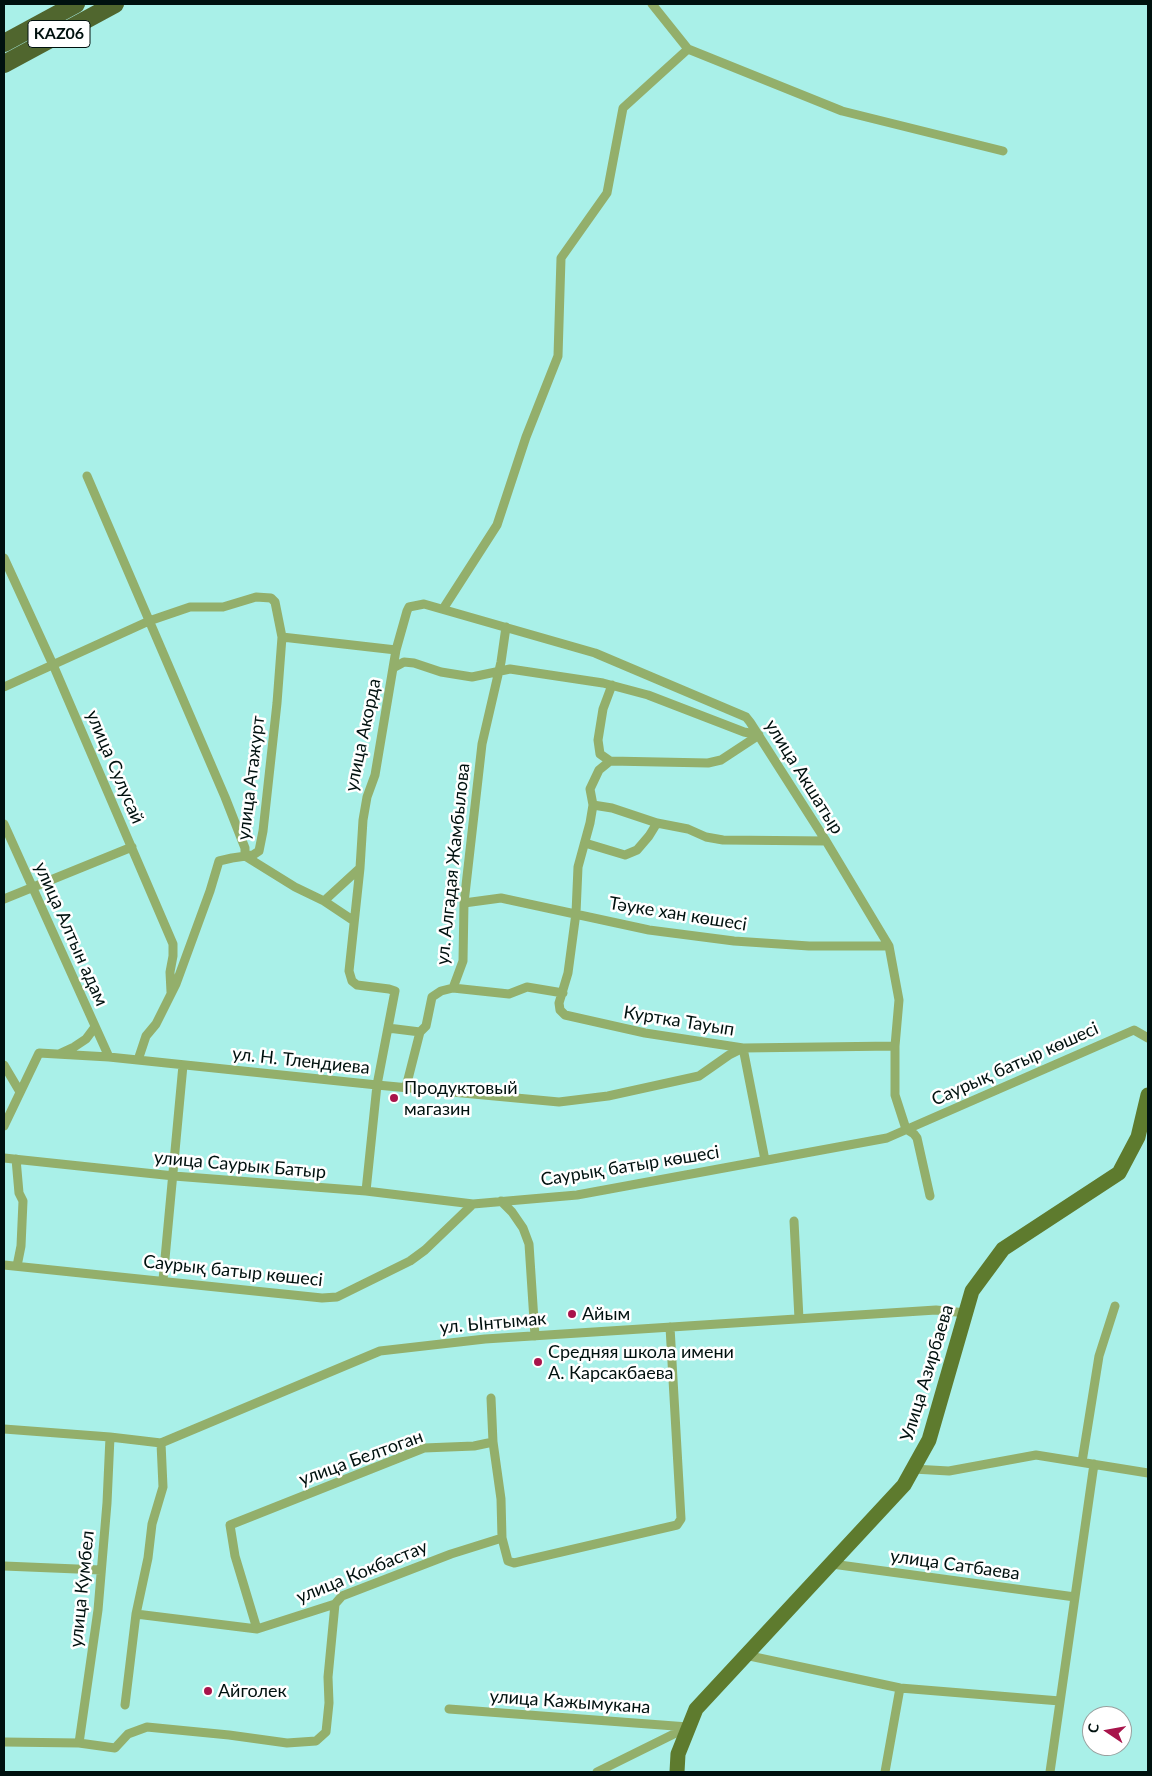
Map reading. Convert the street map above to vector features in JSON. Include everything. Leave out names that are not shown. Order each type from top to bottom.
[{"type":"highway","name":"KАZ06","points":[[4,43],[76,4]]},
{"type":"highway","name":"KАZ06","points":[[4,64],[115,4]]},
{"type":"main road","name":"Улица Азирбаева","points":[[680,1772],[678,1754],[696,1708],[832,1564],[904,1484],[929,1440],[972,1291],[1003,1249],[1119,1173],[1138,1137],[1148,1095]]},
{"type":"street","points":[[652,4],[688,49],[842,111],[1003,151]]},
{"type":"street","points":[[443,609],[497,525],[526,437],[558,356],[561,258],[607,192],[623,108],[688,49]]},
{"type":"street","points":[[87,476],[225,797],[245,848],[245,856],[295,887],[324,901],[354,921]]},
{"type":"street","name":"улица Сулусай","points":[[4,558],[53,664],[173,944],[170,972],[172,994]]},
{"type":"street","name":"улица Атажурт","points":[[138,1060],[146,1036],[156,1024],[172,994],[210,891],[219,861],[253,855],[259,850],[263,831],[277,703],[282,638],[276,602],[272,598],[256,597],[223,607],[190,607],[149,622]]},
{"type":"street","name":"улица Акшатыр","points":[[407,611],[409,607],[424,604],[595,653],[746,717],[826,842],[889,946],[899,1000],[895,1046],[895,1095],[906,1129],[917,1138],[930,1196]]},
{"type":"street","name":"улица Акорда","points":[[388,1028],[395,991],[357,985],[352,981],[349,971],[360,868],[364,808],[375,775],[396,650],[407,611]]},
{"type":"street","points":[[4,687],[149,622]]},
{"type":"street","name":"ул. Алгадая Жамбылова","points":[[406,1088],[420,1032],[426,1026],[432,997],[441,991],[453,988],[463,961],[464,903],[482,744],[500,671],[506,628]]},
{"type":"street","points":[[282,638],[396,650]]},
{"type":"street","points":[[394,668],[404,662],[414,663],[441,672],[472,677],[510,669],[612,685],[648,695],[744,732],[759,735]]},
{"type":"street","points":[[612,685],[603,709],[598,740],[600,754],[610,761],[708,764],[721,760],[759,735]]},
{"type":"street","name":"Куртка Тауып","points":[[610,761],[598,770],[590,789],[593,805],[578,867],[576,913],[568,973],[559,1003],[560,1010],[565,1015],[645,1033],[743,1048],[895,1046]]},
{"type":"street","points":[[593,805],[612,808],[657,823],[688,829],[706,837],[723,840],[826,842]]},
{"type":"street","points":[[585,843],[625,854],[637,850],[657,823]]},
{"type":"street","name":"улица Алтын адам","points":[[4,824],[109,1057]]},
{"type":"street","points":[[4,899],[132,847]]},
{"type":"street","points":[[324,901],[360,868]]},
{"type":"street","name":"Тәуке хан көшесі","points":[[464,903],[501,898],[649,930],[734,941],[809,946],[889,946]]},
{"type":"street","points":[[453,988],[509,994],[527,987],[563,993]]},
{"type":"street","points":[[59,1054],[86,1039],[95,1027]]},
{"type":"street","points":[[366,1191],[377,1086],[388,1028],[420,1032]]},
{"type":"street","name":"Саурық батыр көшесі","points":[[4,1265],[322,1298],[337,1297],[410,1261],[425,1250],[474,1204],[577,1195],[887,1138],[1134,1030],[1148,1038]]},
{"type":"street","points":[[743,1048],[765,1160]]},
{"type":"street","name":"ул. Н. Тлендиева","points":[[20,1092],[39,1053],[109,1057],[377,1086],[559,1102],[608,1096],[699,1076],[728,1055],[743,1048]]},
{"type":"street","points":[[4,1065],[20,1092],[4,1126]]},
{"type":"street","points":[[163,1280],[183,1065]]},
{"type":"street","name":"улица Саурык Батыр","points":[[4,1158],[174,1176],[366,1191],[474,1204]]},
{"type":"street","points":[[16,1159],[19,1193],[23,1201],[21,1246],[17,1266]]},
{"type":"street","points":[[501,1201],[512,1212],[523,1228],[529,1244],[535,1336]]},
{"type":"street","points":[[794,1221],[799,1319]]},
{"type":"street","points":[[1082,1462],[1099,1356],[1115,1306]]},
{"type":"street","name":"ул. Ынтымак","points":[[161,1443],[380,1350],[485,1339],[670,1327],[936,1310],[966,1312]]},
{"type":"street","points":[[491,1398],[493,1442],[501,1499],[502,1538],[508,1561],[514,1563],[677,1525],[681,1519],[670,1327]]},
{"type":"street","points":[[4,1429],[161,1443],[163,1487],[152,1524],[148,1558],[136,1614],[125,1705]]},
{"type":"street","name":"улица Кумбел","points":[[79,1743],[98,1610],[107,1503],[110,1437]]},
{"type":"street","name":"улица Белтоган","points":[[257,1629],[234,1556],[230,1525],[424,1448],[474,1446],[493,1442]]},
{"type":"street","points":[[913,1469],[949,1471],[1036,1455],[1148,1473]]},
{"type":"street","points":[[1050,1772],[1094,1464]]},
{"type":"street","name":"улица Кокбастау","points":[[136,1614],[257,1629],[335,1604],[342,1596],[451,1554],[502,1538]]},
{"type":"street","name":"улица Сатбаева","points":[[832,1564],[1075,1597]]},
{"type":"street","points":[[4,1566],[101,1570]]},
{"type":"street","points":[[4,1742],[79,1743],[114,1748],[128,1734],[148,1727],[287,1742],[316,1741],[326,1732],[329,1703],[328,1677],[335,1604]]},
{"type":"street","points":[[745,1655],[900,1688],[1060,1701]]},
{"type":"street","points":[[885,1772],[900,1688]]},
{"type":"street","name":"улица Кажымукана","points":[[449,1709],[688,1727]]},
{"type":"street","points":[[597,1772],[688,1727]]},
{"type":"place","name":"Продуктовый магазин","points":[[394,1098]]},
{"type":"place","name":"Айым","points":[[572,1314]]},
{"type":"place","name":"Средняя школа имени А. Карсакбаева","points":[[538,1362]]},
{"type":"place","name":"Айголек","points":[[208,1691]]}]
